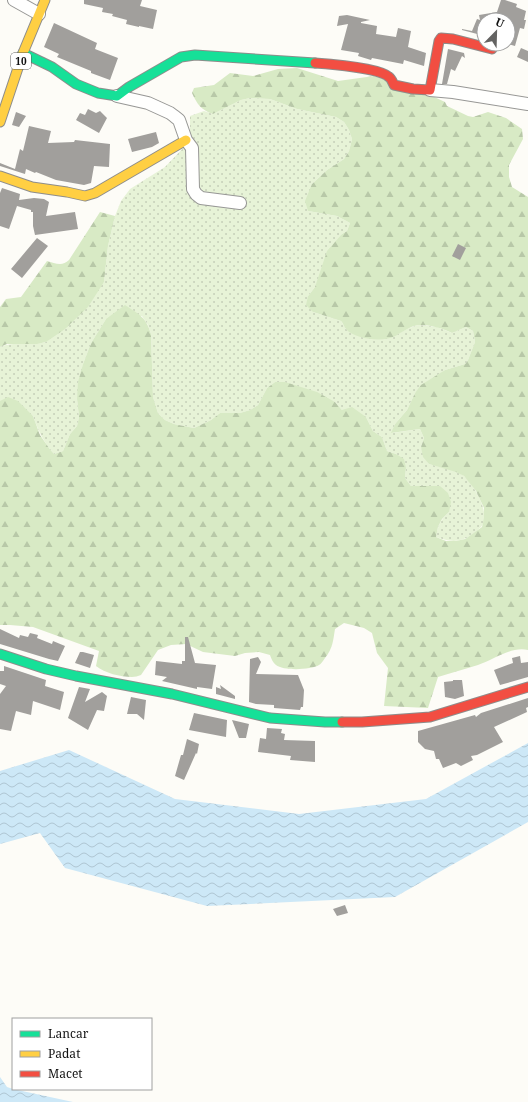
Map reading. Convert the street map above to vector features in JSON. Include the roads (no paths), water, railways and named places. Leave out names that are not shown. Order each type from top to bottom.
[{"type":"main road","name":"10","points":[[0,122],[23,53],[45,0]]},
{"type":"main road","points":[[23,53],[52,67],[76,84],[98,93],[117,96],[129,87],[174,60],[181,57],[195,55],[335,64],[379,72],[390,77],[394,85],[413,89],[430,90],[439,41],[441,38],[453,39],[476,45]]},
{"type":"main road","points":[[0,176],[32,187],[85,196],[95,193],[186,140]]},
{"type":"main road","points":[[0,654],[46,669],[172,694],[270,718],[325,722],[362,722],[430,717],[528,687]]},
{"type":"street","points":[[14,0],[39,14]]},
{"type":"street","points":[[430,90],[528,104]]},
{"type":"street","points":[[117,96],[148,103],[179,120],[186,140],[192,148],[193,189],[196,194],[201,198],[240,203]]},
{"type":"water","points":[[528,743],[528,822],[395,897],[207,906],[65,868],[40,833],[0,844],[0,771],[69,750],[175,799],[299,814],[426,799]]},
{"type":"water","points":[[0,1077],[7,1087],[12,1090],[73,1102],[0,1102]]}]
